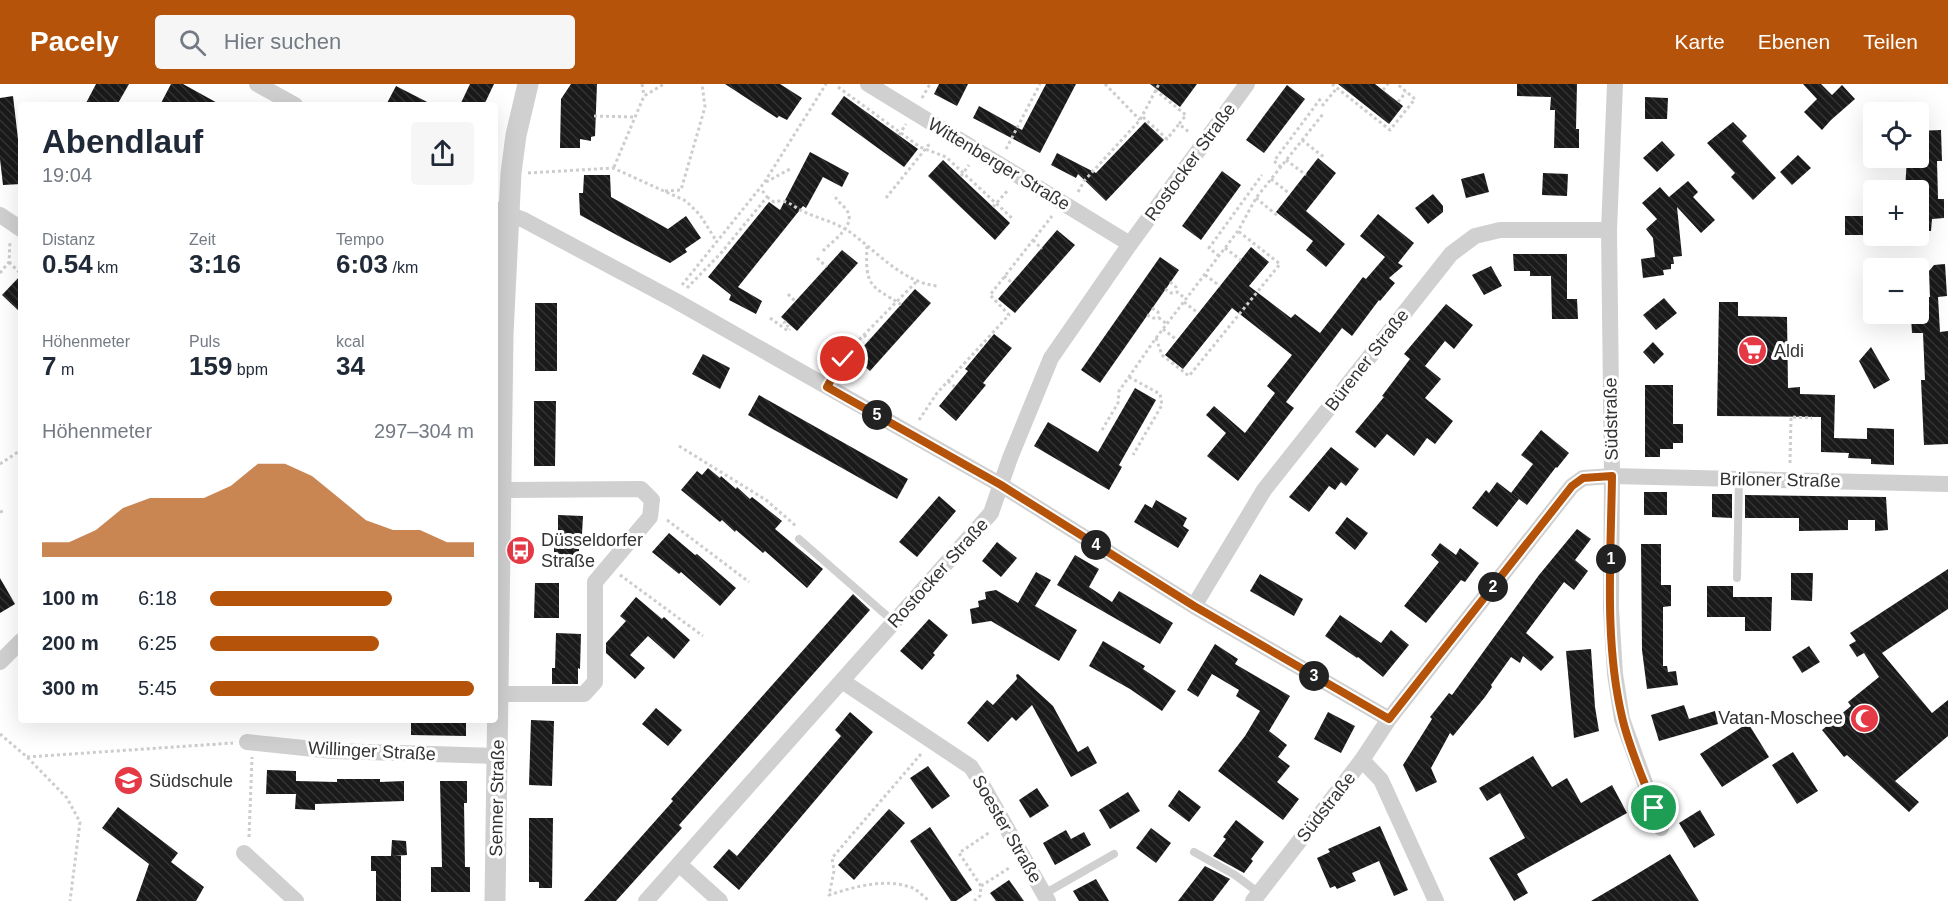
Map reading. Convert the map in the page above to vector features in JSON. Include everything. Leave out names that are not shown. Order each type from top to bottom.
[{"type":"street","points":[[257,84],[290,102]]},
{"type":"street","name":"Senner Straße","points":[[498,694],[501,211],[528,84]]},
{"type":"street","name":"Wittenberger Straße","points":[[868,84],[1130,244]]},
{"type":"street","name":"Rostocker Straße","points":[[646,901],[991,513],[1010,458],[1052,358],[1130,244],[1247,84]]},
{"type":"street","name":"Südstraße","points":[[1256,897],[1362,760],[1389,719],[1572,486],[1583,478],[1612,476],[1609,230],[1615,84]]},
{"type":"street","points":[[501,211],[524,220],[676,301],[1001,485],[1194,606],[1389,719]]},
{"type":"street","name":"Bürener Straße","points":[[1194,606],[1264,490],[1451,254],[1475,236],[1500,230],[1609,230]]},
{"type":"street","points":[[1612,476],[1611,609],[1615,674],[1622,718],[1661,828]]},
{"type":"street","name":"Briloner Straße","points":[[1612,476],[1948,484]]},
{"type":"street","points":[[498,694],[584,694],[595,682],[595,582],[651,517],[652,500],[641,489],[501,490]]},
{"type":"street","points":[[0,662],[18,644]]},
{"type":"street","name":"Soester Straße","points":[[842,681],[971,767],[1046,897]]},
{"type":"street","name":"Senner Straße","points":[[495,901],[498,723]]},
{"type":"street","name":"Willinger Straße","points":[[247,742],[333,751],[497,756]]},
{"type":"street","points":[[1362,760],[1381,780],[1436,901]]},
{"type":"street","points":[[244,853],[297,901]]},
{"type":"street","points":[[679,864],[720,901]]},
{"type":"lane","points":[[1737,578],[1739,479]]},
{"type":"lane","points":[[799,534],[894,622]]},
{"type":"lane","points":[[1194,852],[1235,875],[1256,897]]},
{"type":"lane","points":[[1046,897],[1114,854]]},
{"type":"path","points":[[642,84],[644,96]]},
{"type":"path","points":[[613,168],[644,96],[664,84]]},
{"type":"path","points":[[663,191],[681,190],[705,107],[703,85],[698,84]]},
{"type":"path","points":[[686,280],[764,183],[826,84]]},
{"type":"path","points":[[1105,84],[1167,140],[1186,115],[1155,90]]},
{"type":"path","points":[[909,433],[948,381],[1009,315],[990,295],[1033,240],[1066,205],[1084,181],[1130,135],[1158,84]]},
{"type":"path","points":[[1332,84],[1390,130],[1415,99],[1396,84]]},
{"type":"path","points":[[1383,90],[1388,84]]},
{"type":"path","points":[[999,164],[1040,85],[1044,88]]},
{"type":"path","points":[[837,87],[925,149],[946,157],[1014,220]]},
{"type":"path","points":[[1322,106],[1337,88]]},
{"type":"path","points":[[1398,102],[1406,92]]},
{"type":"path","points":[[1281,167],[1274,161],[1321,98]]},
{"type":"path","points":[[1102,430],[1118,403],[1119,391],[1156,338],[1238,231],[1256,198],[1323,114]]},
{"type":"path","points":[[1024,115],[1028,118]]},
{"type":"path","points":[[594,116],[634,117]]},
{"type":"path","points":[[1179,124],[1204,143]]},
{"type":"path","points":[[886,198],[941,129]]},
{"type":"path","points":[[1302,140],[1325,158]]},
{"type":"path","points":[[1286,160],[1306,175]]},
{"type":"path","points":[[526,173],[613,168],[686,201],[700,215],[717,242]]},
{"type":"path","points":[[764,183],[790,170]]},
{"type":"path","points":[[1219,256],[1209,248],[1262,175]]},
{"type":"path","points":[[993,207],[1020,177]]},
{"type":"path","points":[[1271,179],[1290,194]]},
{"type":"path","points":[[760,188],[766,197],[774,202],[786,201],[800,210],[845,229],[904,274],[917,281],[937,286]]},
{"type":"path","points":[[823,251],[849,225],[850,218],[846,209],[837,202],[834,194]]},
{"type":"path","points":[[691,283],[752,219],[766,197]]},
{"type":"path","points":[[1256,198],[1279,217]]},
{"type":"path","points":[[0,273],[9,262],[11,222]]},
{"type":"path","points":[[1156,338],[1162,355],[1189,376],[1280,264],[1238,231]]},
{"type":"path","points":[[1033,240],[1042,249]]},
{"type":"path","points":[[867,246],[867,278],[875,289],[902,305]]},
{"type":"path","points":[[1225,248],[1241,260]]},
{"type":"path","points":[[721,253],[725,257]]},
{"type":"path","points":[[817,258],[827,267]]},
{"type":"path","points":[[9,262],[18,271]]},
{"type":"path","points":[[1202,268],[1220,286]]},
{"type":"path","points":[[1004,276],[1011,282]]},
{"type":"path","points":[[827,387],[843,359],[917,281]]},
{"type":"path","points":[[1170,282],[1198,313]]},
{"type":"path","points":[[1165,290],[1171,293],[1177,292]]},
{"type":"path","points":[[788,294],[795,301]]},
{"type":"path","points":[[1152,308],[1158,312],[1159,318]]},
{"type":"path","points":[[1147,315],[1159,318],[1167,324]]},
{"type":"path","points":[[770,318],[788,331],[790,328],[784,323],[786,321]]},
{"type":"path","points":[[1163,329],[1177,340]]},
{"type":"path","points":[[864,335],[869,340]]},
{"type":"path","points":[[843,359],[860,371],[862,368],[857,364],[859,362]]},
{"type":"path","points":[[1129,377],[1160,394],[1162,405],[1133,455]]},
{"type":"path","points":[[948,381],[955,387]]},
{"type":"path","points":[[1789,480],[1791,417],[1812,418]]},
{"type":"path","points":[[680,446],[766,500],[799,534]]},
{"type":"path","points":[[0,464],[18,452]]},
{"type":"path","points":[[651,517],[668,520],[749,582]]},
{"type":"path","points":[[607,567],[631,582],[703,636]]},
{"type":"path","points":[[0,734],[27,757],[67,798],[80,822],[70,901]]},
{"type":"path","points":[[929,901],[912,887],[888,883],[854,887],[829,895],[834,871],[832,858],[932,741]]},
{"type":"path","points":[[27,757],[247,742],[253,758],[250,834],[244,853]]},
{"type":"path","points":[[974,901],[980,896],[981,886],[959,853],[1004,823]]},
{"type":"path","points":[[981,886],[1023,858]]},
{"type":"building","points":[[96,84],[129,84],[119,102],[87,102]]},
{"type":"building","points":[[171,84],[183,84],[216,102],[162,102]]},
{"type":"building","points":[[470,84],[494,84],[485,102],[461,102]]},
{"type":"building","points":[[571,84],[597,84],[595,136],[591,137],[591,141],[580,139],[580,148],[560,148],[561,99]]},
{"type":"building","points":[[725,84],[780,84],[802,98],[787,120],[779,116],[777,118]]},
{"type":"building","points":[[939,84],[968,84],[957,106],[934,94]]},
{"type":"building","points":[[1046,84],[1076,84],[1040,153],[973,118],[979,106],[1022,130]]},
{"type":"building","points":[[1150,84],[1197,84],[1180,107]]},
{"type":"building","points":[[1338,84],[1375,84],[1403,106],[1389,124]]},
{"type":"building","points":[[1517,84],[1577,84],[1576,129],[1579,129],[1579,148],[1554,148],[1555,110],[1550,110],[1551,97],[1517,96]]},
{"type":"building","points":[[1803,84],[1821,84],[1832,95],[1842,85],[1855,99],[1822,130],[1804,112],[1817,99]]},
{"type":"building","points":[[1287,85],[1305,99],[1264,153],[1246,140]]},
{"type":"building","points":[[396,86],[427,102],[388,102]]},
{"type":"building","points":[[13,96],[18,139],[18,184],[3,185],[0,159],[0,98]]},
{"type":"building","points":[[844,96],[918,149],[904,167],[831,114]]},
{"type":"building","points":[[1645,97],[1668,98],[1667,119],[1645,119]]},
{"type":"building","points":[[1145,122],[1164,140],[1106,201],[1078,174],[1076,178],[1051,165],[1057,153],[1096,173]]},
{"type":"building","points":[[1733,122],[1747,136],[1742,141],[1776,178],[1753,200],[1731,177],[1735,173],[1707,143]]},
{"type":"building","points":[[1941,130],[1942,161],[1937,161],[1938,199],[1944,199],[1944,218],[1932,219],[1931,231],[1929,231],[1929,180],[1906,180],[1906,168],[1929,168],[1929,131]]},
{"type":"building","points":[[1662,141],[1675,155],[1657,172],[1643,158]]},
{"type":"building","points":[[810,152],[849,173],[842,187],[823,177],[806,208],[803,206],[738,287],[762,301],[756,314],[729,300],[731,295],[708,277],[769,202],[780,210]]},
{"type":"building","points":[[1798,155],[1811,168],[1792,185],[1780,172]]},
{"type":"building","points":[[1318,158],[1336,173],[1306,211],[1345,244],[1326,267],[1306,250],[1313,241],[1276,212]]},
{"type":"building","points":[[943,160],[1010,223],[995,240],[928,176]]},
{"type":"building","points":[[1222,171],[1241,185],[1201,240],[1182,226]]},
{"type":"building","points":[[1484,173],[1489,192],[1466,198],[1461,179]]},
{"type":"building","points":[[1543,173],[1568,174],[1567,196],[1542,195]]},
{"type":"building","points":[[584,175],[610,175],[611,197],[668,229],[686,216],[701,238],[685,249],[687,252],[670,263],[624,239],[580,215],[579,193],[583,193]]},
{"type":"building","points":[[1688,181],[1698,192],[1693,197],[1715,220],[1701,233],[1677,207],[1682,256],[1673,257],[1674,264],[1671,264],[1671,269],[1663,270],[1664,275],[1643,278],[1641,259],[1655,257],[1653,238],[1646,229],[1657,219],[1642,203],[1660,187],[1669,197]]},
{"type":"building","points":[[1433,194],[1443,206],[1443,212],[1428,224],[1415,208]]},
{"type":"building","points":[[1378,214],[1414,243],[1398,263],[1403,266],[1389,278],[1395,283],[1352,336],[1342,328],[1286,402],[1294,408],[1238,481],[1207,456],[1226,433],[1206,415],[1214,406],[1245,433],[1275,393],[1267,386],[1292,355],[1232,308],[1183,369],[1165,355],[1251,247],[1269,262],[1249,286],[1291,318],[1295,314],[1320,333],[1363,277],[1366,279],[1385,257],[1360,236]]},
{"type":"building","points":[[1845,216],[1863,216],[1863,235],[1845,235]]},
{"type":"building","points":[[1057,230],[1075,245],[1015,313],[998,299]]},
{"type":"building","points":[[842,250],[858,263],[797,331],[781,317]]},
{"type":"building","points":[[1513,254],[1567,254],[1567,299],[1577,299],[1578,319],[1552,319],[1551,276],[1530,276],[1530,271],[1514,271]]},
{"type":"building","points":[[1160,257],[1179,270],[1100,383],[1081,370]]},
{"type":"building","points":[[1945,264],[1947,296],[1938,297],[1940,332],[1948,331],[1948,444],[1924,445],[1921,380],[1925,380],[1923,333],[1912,333],[1911,324],[1929,324],[1929,271],[1934,265]]},
{"type":"building","points":[[1491,266],[1502,286],[1484,295],[1472,275]]},
{"type":"building","points":[[18,278],[18,310],[2,295]]},
{"type":"building","points":[[915,289],[931,303],[870,371],[854,357]]},
{"type":"building","points":[[1664,298],[1677,313],[1656,330],[1643,315]]},
{"type":"building","name":"Aldi","points":[[1719,302],[1738,302],[1738,316],[1787,317],[1788,388],[1800,387],[1800,394],[1835,395],[1834,438],[1867,439],[1867,428],[1894,429],[1894,465],[1871,464],[1871,459],[1848,458],[1849,453],[1821,452],[1821,417],[1717,416]]},
{"type":"building","points":[[535,303],[557,303],[557,371],[535,371]]},
{"type":"building","points":[[1446,304],[1473,325],[1454,349],[1445,341],[1425,366],[1441,379],[1425,398],[1453,421],[1435,444],[1427,438],[1414,456],[1387,434],[1375,448],[1355,432],[1384,397],[1382,396],[1410,359],[1404,354]]},
{"type":"building","points":[[994,334],[1012,348],[983,383],[986,385],[956,421],[939,406]]},
{"type":"building","points":[[1653,342],[1664,354],[1654,364],[1643,352]]},
{"type":"building","points":[[1871,347],[1890,380],[1874,389],[1859,361]]},
{"type":"building","points":[[703,354],[730,368],[720,389],[692,374]]},
{"type":"building","points":[[1645,385],[1673,385],[1673,424],[1683,424],[1683,443],[1673,443],[1673,449],[1660,449],[1660,457],[1645,457]]},
{"type":"building","points":[[1135,388],[1156,400],[1119,465],[1122,467],[1109,490],[1034,446],[1048,422],[1098,452]]},
{"type":"building","points":[[759,395],[908,479],[897,499],[748,415]]},
{"type":"building","points":[[534,401],[556,401],[555,466],[534,466]]},
{"type":"building","points":[[1541,430],[1569,453],[1527,505],[1511,493],[1533,464],[1521,455]]},
{"type":"building","points":[[1331,447],[1359,469],[1346,486],[1341,482],[1335,490],[1329,486],[1309,512],[1289,497]]},
{"type":"building","points":[[708,468],[736,489],[737,487],[750,499],[752,497],[782,521],[775,529],[823,569],[807,588],[765,551],[763,553],[722,520],[720,522],[681,490],[697,471],[702,475]]},
{"type":"building","points":[[1497,482],[1519,499],[1497,527],[1472,508],[1486,490],[1489,493]]},
{"type":"building","points":[[1644,492],[1667,492],[1667,515],[1644,515]]},
{"type":"building","points":[[1712,494],[1732,494],[1732,518],[1712,517]]},
{"type":"building","points":[[1745,495],[1886,497],[1888,530],[1875,531],[1875,520],[1848,520],[1848,530],[1799,531],[1799,518],[1745,518]]},
{"type":"building","points":[[939,496],[956,511],[917,557],[899,542]]},
{"type":"building","points":[[1156,500],[1187,518],[1183,526],[1189,530],[1178,548],[1134,522],[1145,504],[1152,508]]},
{"type":"building","points":[[558,515],[583,516],[582,534],[579,534],[579,568],[554,568],[554,533],[558,533]]},
{"type":"building","points":[[1347,517],[1368,533],[1355,550],[1335,533]]},
{"type":"building","points":[[1577,529],[1591,539],[1575,560],[1588,571],[1574,590],[1564,582],[1526,633],[1554,657],[1541,671],[1523,656],[1520,663],[1511,657],[1485,697],[1453,736],[1450,733],[1431,768],[1437,782],[1416,792],[1403,765],[1432,719],[1430,717],[1449,693],[1452,695],[1539,575]]},
{"type":"building","points":[[669,533],[736,588],[720,606],[681,572],[679,574],[652,552]]},
{"type":"building","points":[[997,542],[1017,558],[1001,577],[982,561]]},
{"type":"building","points":[[1440,543],[1456,555],[1460,548],[1479,563],[1465,582],[1461,580],[1426,623],[1404,606],[1439,562],[1431,555]]},
{"type":"building","points":[[1641,544],[1661,544],[1661,585],[1671,585],[1671,606],[1663,607],[1663,666],[1667,666],[1668,672],[1676,671],[1678,685],[1647,689],[1642,650]]},
{"type":"building","points":[[1075,555],[1099,569],[1089,587],[1112,602],[1119,591],[1173,623],[1160,644],[1057,585]]},
{"type":"building","points":[[1948,569],[1948,609],[1882,653],[1932,713],[1948,700],[1948,736],[1895,781],[1919,802],[1909,812],[1847,755],[1844,757],[1822,730],[1851,706],[1848,702],[1879,677],[1864,653],[1857,657],[1849,645],[1856,641],[1850,633]]},
{"type":"building","points":[[1036,572],[1051,580],[1035,606],[1077,630],[1059,661],[991,621],[972,624],[970,609],[979,607],[978,601],[986,599],[985,592],[996,590],[1018,603]]},
{"type":"building","points":[[1791,573],[1813,573],[1812,601],[1791,600]]},
{"type":"building","points":[[1260,574],[1303,599],[1294,616],[1250,591]]},
{"type":"building","points":[[0,578],[15,604],[0,613]]},
{"type":"building","points":[[535,583],[559,583],[559,618],[534,618]]},
{"type":"building","points":[[1707,586],[1733,586],[1733,597],[1772,597],[1771,631],[1745,631],[1745,617],[1707,617]]},
{"type":"building","points":[[853,594],[870,610],[679,825],[682,828],[616,901],[584,901],[673,801],[671,799]]},
{"type":"building","points":[[636,597],[690,640],[674,659],[648,636],[630,655],[645,668],[635,679],[606,653],[606,643],[626,621],[620,616]]},
{"type":"building","points":[[1340,615],[1381,643],[1391,630],[1409,645],[1383,677],[1358,657],[1325,636]]},
{"type":"building","points":[[929,619],[948,635],[922,670],[900,651]]},
{"type":"building","points":[[556,633],[581,634],[578,684],[552,684]]},
{"type":"building","points":[[1103,641],[1145,666],[1143,669],[1176,691],[1162,711],[1130,689],[1089,666]]},
{"type":"building","points":[[1215,644],[1238,659],[1235,664],[1290,696],[1269,731],[1287,745],[1278,757],[1290,766],[1277,782],[1299,799],[1283,820],[1218,771],[1245,736],[1260,711],[1236,696],[1239,690],[1212,674],[1198,697],[1187,690]]},
{"type":"building","points":[[1809,646],[1820,662],[1802,673],[1792,657]]},
{"type":"building","points":[[1591,649],[1599,731],[1574,738],[1566,651]]},
{"type":"building","points":[[1018,674],[1053,706],[1078,752],[1088,746],[1097,763],[1071,777],[1032,705],[1016,721],[1012,717],[988,742],[967,723],[987,700],[993,705],[1017,679]]},
{"type":"building","points":[[1684,705],[1689,719],[1715,711],[1718,724],[1659,741],[1651,715]]},
{"type":"building","points":[[656,708],[682,730],[668,746],[642,724]]},
{"type":"building","points":[[850,712],[873,732],[739,890],[713,867],[729,849],[737,856],[841,736],[835,730]]},
{"type":"building","points":[[1328,712],[1355,726],[1341,753],[1314,739]]},
{"type":"building","points":[[531,720],[554,721],[552,786],[529,785]]},
{"type":"building","points":[[411,723],[466,723],[466,736],[411,735]]},
{"type":"building","points":[[1748,723],[1769,757],[1722,787],[1700,754]]},
{"type":"building","points":[[1793,752],[1818,791],[1797,804],[1772,765]]},
{"type":"building","points":[[1533,756],[1552,787],[1567,778],[1581,803],[1612,785],[1627,813],[1517,874],[1528,893],[1514,901],[1489,858],[1525,838],[1500,793],[1487,801],[1479,788]]},
{"type":"building","points":[[928,766],[950,796],[932,809],[910,778]]},
{"type":"building","points":[[267,770],[296,771],[296,781],[337,782],[337,779],[380,779],[380,782],[404,781],[404,801],[315,804],[315,810],[295,809],[296,794],[266,794]]},
{"type":"building","points":[[440,781],[467,781],[467,803],[464,803],[465,867],[470,867],[470,892],[431,892],[431,867],[442,867]]},
{"type":"building","points":[[1037,788],[1049,806],[1030,818],[1019,800]]},
{"type":"building","points":[[1179,790],[1201,807],[1189,822],[1168,806]]},
{"type":"building","points":[[1128,792],[1140,811],[1110,829],[1099,810]]},
{"type":"building","points":[[118,807],[178,853],[171,862],[204,887],[196,901],[136,901],[149,864],[102,828]]},
{"type":"building","points":[[889,809],[905,823],[854,880],[838,865]]},
{"type":"building","points":[[1700,810],[1715,835],[1694,848],[1679,823]]},
{"type":"building","points":[[529,818],[553,818],[552,888],[539,888],[539,882],[529,882]]},
{"type":"building","points":[[1236,820],[1264,842],[1244,873],[1213,856],[1226,839],[1223,837]]},
{"type":"building","points":[[1380,826],[1408,890],[1394,896],[1379,861],[1352,873],[1356,881],[1337,889],[1335,886],[1330,888],[1317,858],[1330,852],[1328,849]]},
{"type":"building","points":[[930,827],[972,890],[956,901],[951,901],[910,841]]},
{"type":"building","points":[[1151,828],[1171,843],[1156,863],[1136,848]]},
{"type":"building","points":[[1066,830],[1071,839],[1084,832],[1091,845],[1055,865],[1043,843]]},
{"type":"building","points":[[392,840],[406,841],[407,855],[394,856],[401,856],[401,901],[376,901],[376,871],[371,871],[371,856],[391,856]]},
{"type":"building","points":[[1670,854],[1699,901],[1591,901],[1627,880]]},
{"type":"building","points":[[1205,866],[1230,879],[1213,901],[1178,901]]},
{"type":"building","points":[[1096,879],[1109,901],[1079,901],[1073,891]]},
{"type":"building","points":[[1009,880],[1024,901],[996,901],[990,893]]},
{"type":"place","name":"Aldi","points":[[1753,351]]},
{"type":"place","name":"Düsseldorfer Straße","points":[[520,550]]},
{"type":"place","name":"Vatan-Moschee","points":[[1864,718]]},
{"type":"place","name":"Südschule","points":[[128,781]]},
{"type":"route","points":[[843,359],[827,387],[1001,485],[1194,606],[1389,719],[1572,486],[1583,478],[1612,476],[1611,609],[1615,674],[1622,718],[1654,808]]}]
